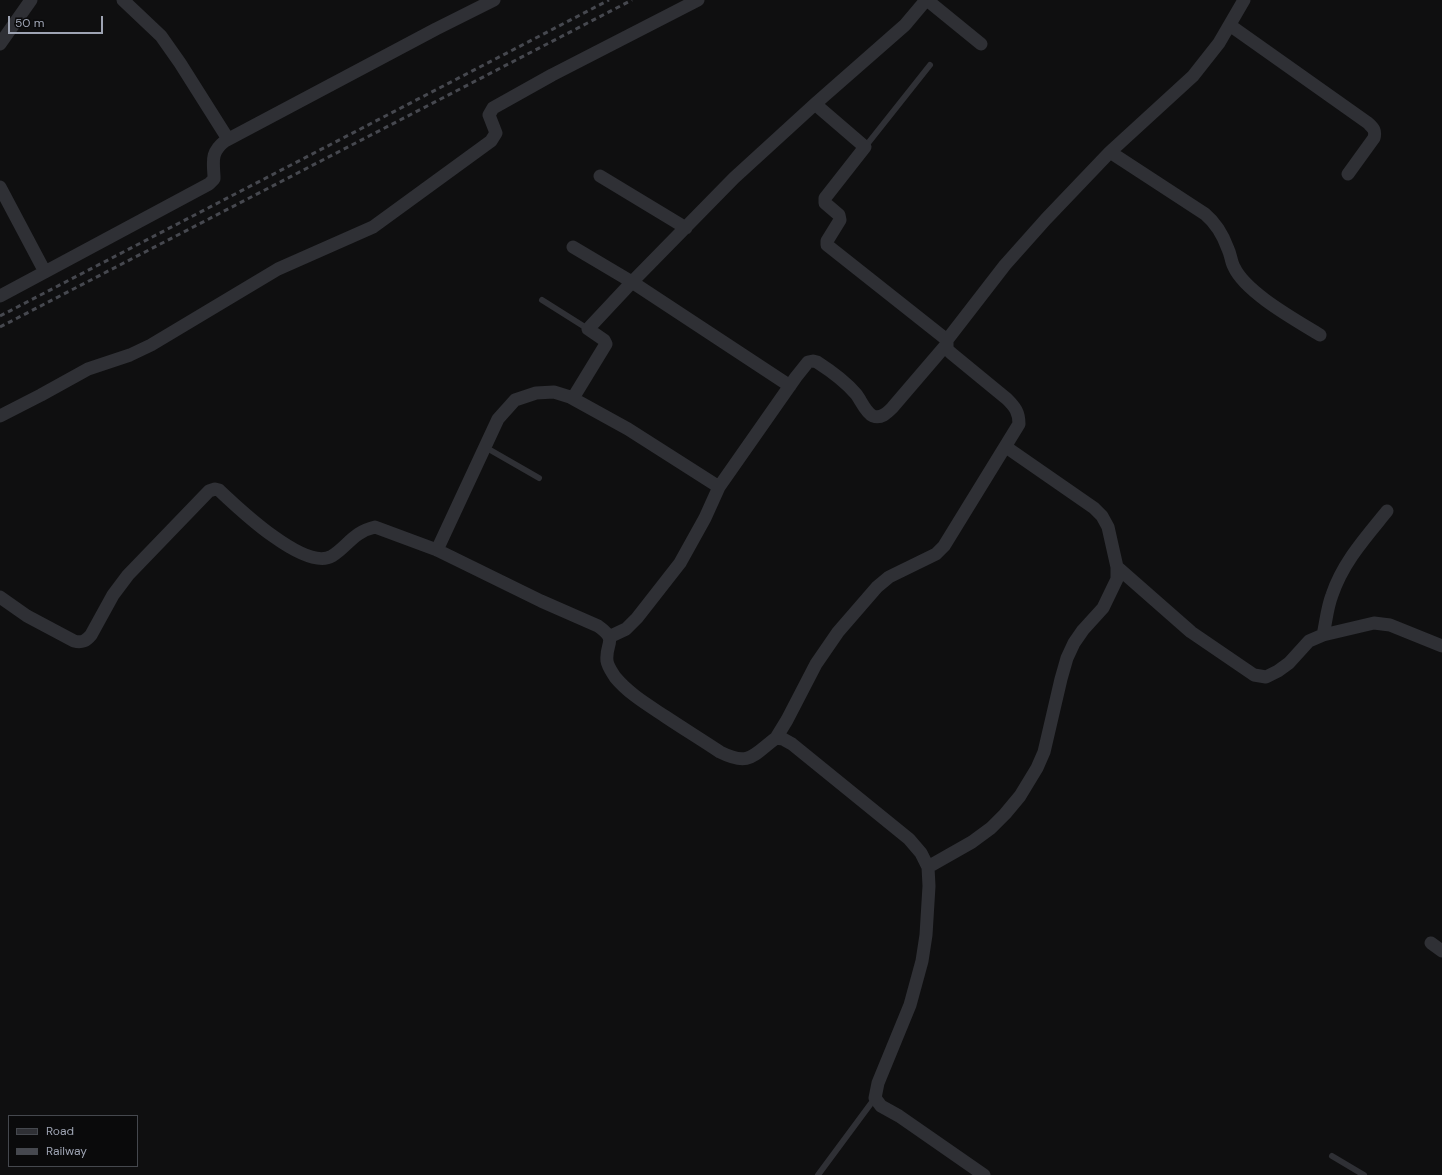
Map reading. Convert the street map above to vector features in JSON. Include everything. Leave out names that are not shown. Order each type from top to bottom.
[{"type":"street","points":[[0,44],[31,0]]},
{"type":"street","points":[[123,0],[161,36],[180,63],[228,140]]},
{"type":"street","points":[[1,292],[45,272],[209,184],[214,179],[213,158],[216,150],[228,140],[436,29],[494,0]]},
{"type":"street","points":[[0,416],[42,395],[88,369],[130,355],[151,345],[278,269],[373,227],[491,141],[496,133],[489,115],[493,108],[552,75],[698,0]]},
{"type":"street","points":[[573,398],[606,344],[604,340],[588,329],[734,178],[905,25],[926,0],[981,44]]},
{"type":"street","points":[[610,637],[626,629],[637,618],[680,563],[719,487],[803,367],[808,362],[813,360],[845,382],[873,416],[879,417],[885,414],[892,408],[947,342],[1005,265],[1110,152],[1193,76],[1231,26],[1244,0]]},
{"type":"street","points":[[1231,26],[1373,128],[1375,133],[1374,138],[1348,174]]},
{"type":"street","points":[[815,104],[865,147],[825,198],[826,204],[840,217],[839,222],[827,241],[827,245],[947,342]]},
{"type":"street","points":[[1110,152],[1215,222],[1229,250],[1234,267],[1247,285],[1257,294],[1320,335]]},
{"type":"street","points":[[600,176],[686,228]]},
{"type":"street","points":[[0,187],[45,272]]},
{"type":"street","points":[[573,247],[632,282],[790,386]]},
{"type":"street","points":[[0,597],[27,616],[74,641],[80,642],[86,640],[91,635],[113,595],[128,575],[203,497],[212,489],[219,490],[250,519],[301,554],[313,558],[323,559],[331,556],[365,529],[375,527],[437,550],[541,601],[598,626],[610,637],[607,660],[609,668],[626,689],[640,700],[720,752],[740,759],[750,758],[776,738],[816,664],[838,632],[877,587],[889,578],[936,554],[944,546],[1019,424],[1019,415],[1016,408],[951,353],[947,349],[947,342]]},
{"type":"street","points":[[437,550],[498,419],[516,400],[536,393],[554,392],[573,398],[628,429],[719,487]]},
{"type":"street","points":[[928,867],[972,842],[991,828],[1020,796],[1037,768],[1044,752],[1067,658],[1074,643],[1083,630],[1103,608],[1117,579],[1117,566],[1108,527],[1102,516],[1094,508],[1006,447]]},
{"type":"street","points":[[1323,635],[1331,596],[1348,559],[1387,511]]},
{"type":"street","points":[[1117,566],[1191,632],[1254,675],[1266,677],[1278,672],[1309,641],[1323,635],[1374,623],[1390,625],[1442,646]]},
{"type":"street","points":[[776,738],[783,739],[792,744],[908,839],[920,853],[928,867],[929,886],[922,961],[910,1005],[878,1083],[875,1098],[882,1106],[984,1175]]},
{"type":"street","points":[[1431,942],[1442,951]]},
{"type":"lane","points":[[865,147],[930,65]]},
{"type":"lane","points":[[542,300],[588,329]]},
{"type":"lane","points":[[485,447],[540,478]]},
{"type":"lane","points":[[818,1175],[875,1098]]},
{"type":"lane","points":[[1332,1156],[1364,1175]]},
{"type":"railway","points":[[0,316],[609,0]]},
{"type":"railway","points":[[0,327],[632,0]]}]
